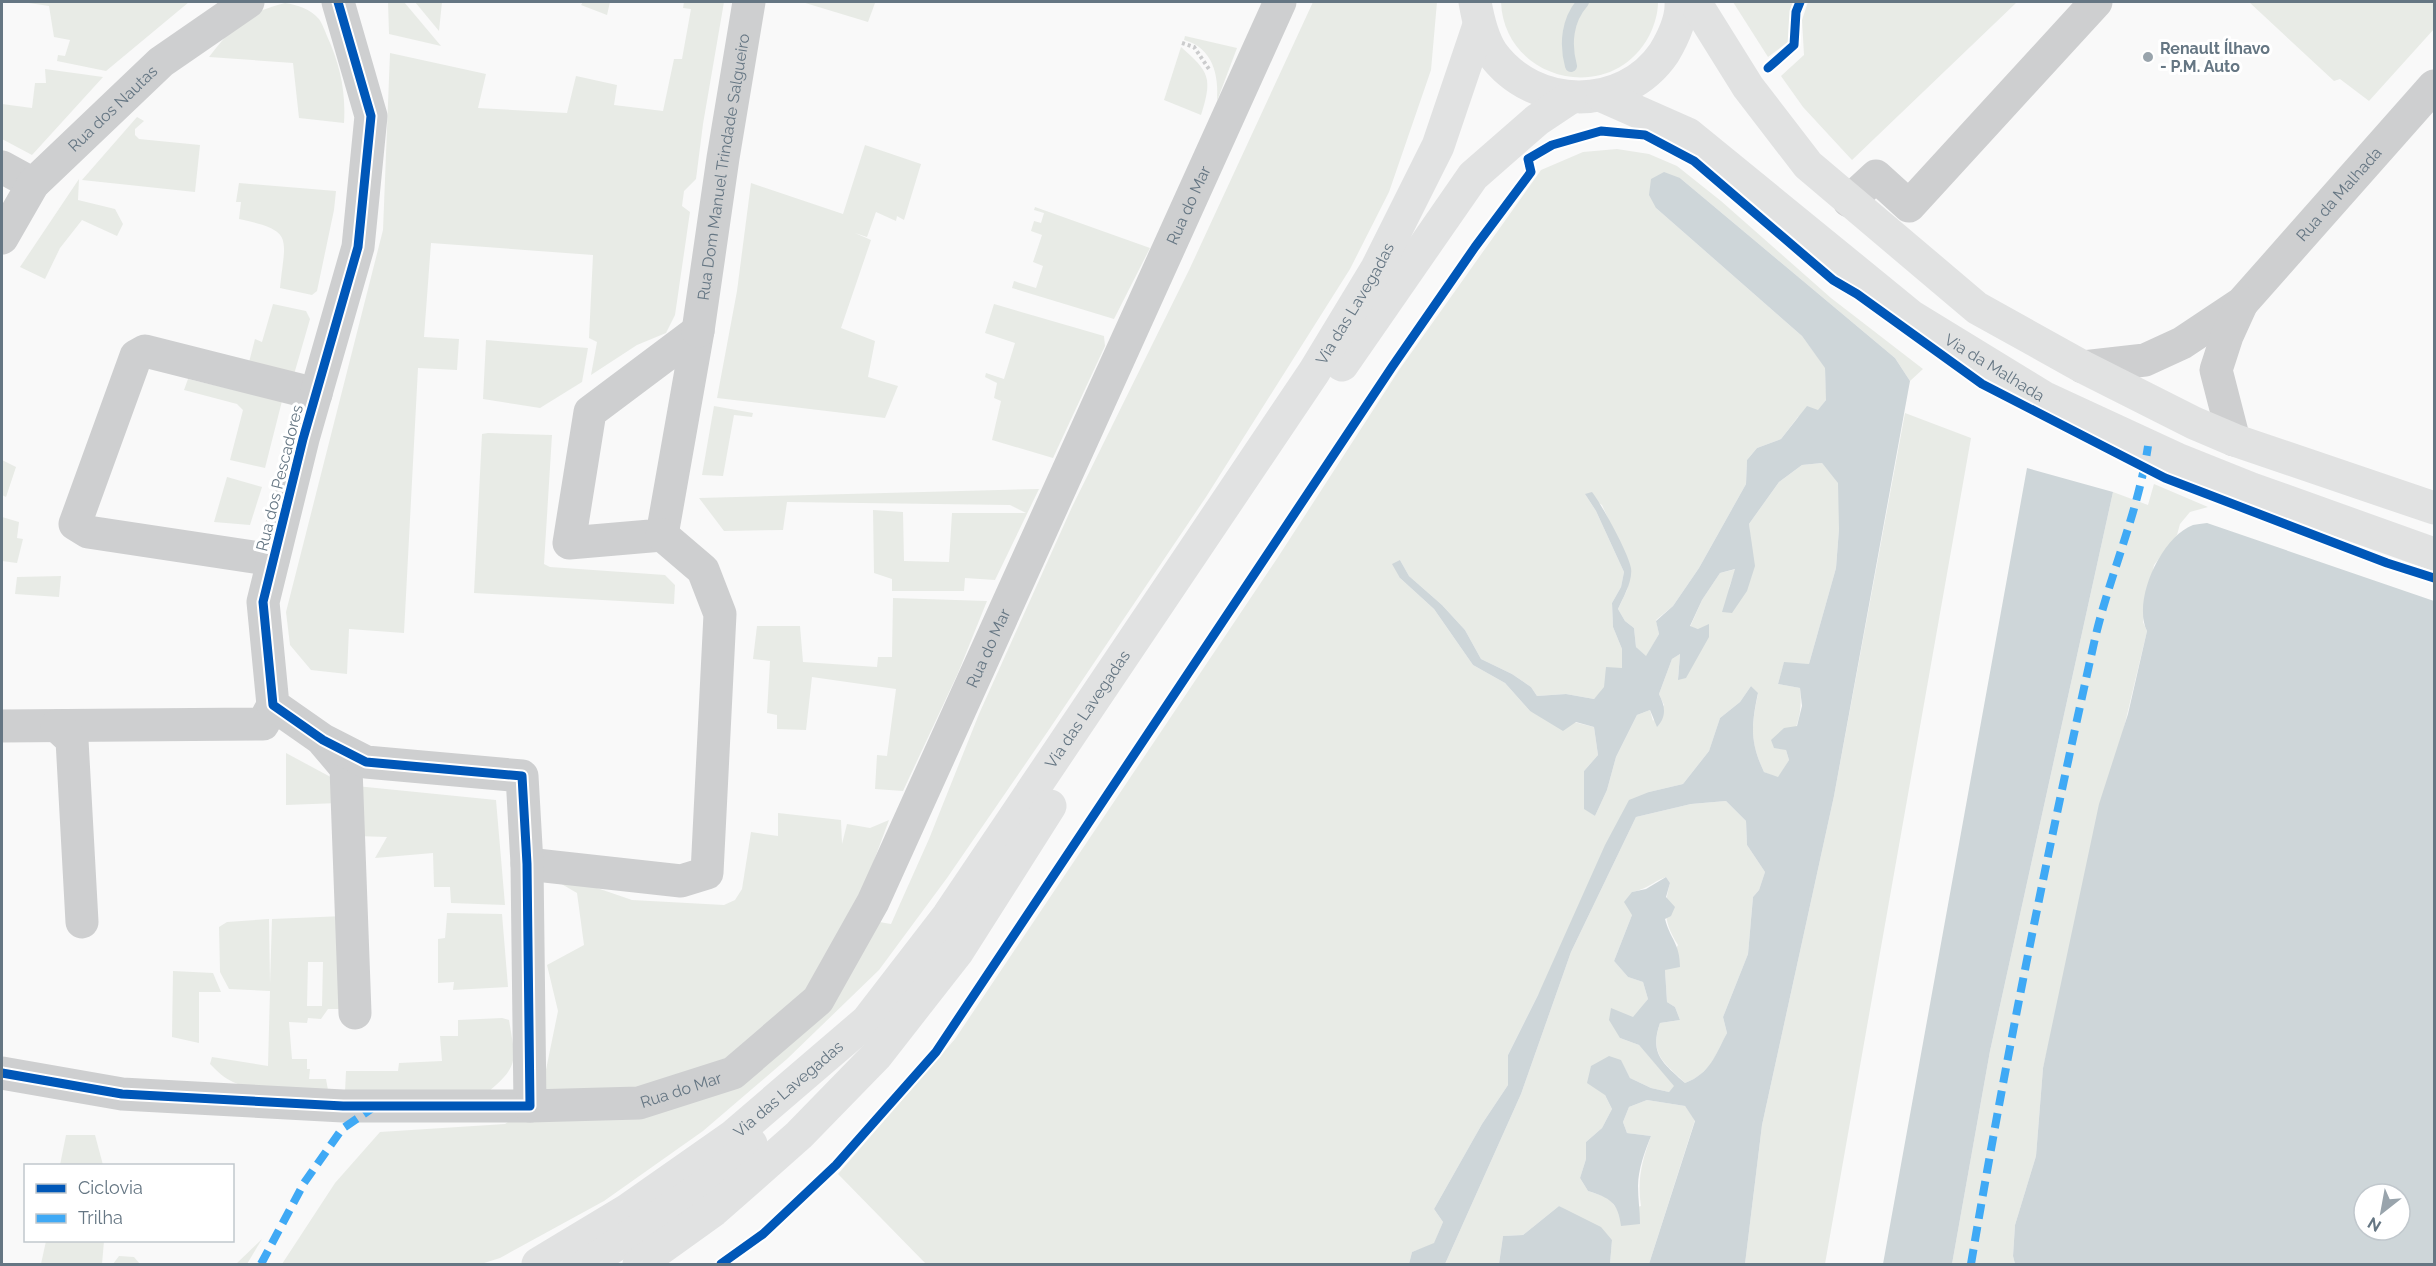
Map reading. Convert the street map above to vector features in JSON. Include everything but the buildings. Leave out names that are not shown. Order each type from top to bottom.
[{"type":"main road","points":[[1477,13],[1492,52],[1513,76],[1540,91],[1570,98],[1602,96],[1631,84],[1655,65],[1672,39],[1682,9],[1682,2]]},
{"type":"main road","points":[[1695,2],[1748,87],[1808,165],[1977,308],[2083,367],[2194,423],[2234,440],[2434,508]]},
{"type":"main road","name":"Via das Lavegadas","points":[[538,1264],[626,1210],[733,1136],[867,1020],[948,916],[1314,372],[1377,268],[1438,146],[1477,13]]},
{"type":"main road","name":"Via da Malhada","points":[[1602,96],[1688,134],[1911,316],[2045,398],[2168,455],[2252,489],[2434,554]]},
{"type":"main road","name":"Via das Lavegadas","points":[[639,1264],[714,1210],[799,1136],[876,1056],[958,951],[1035,828],[1392,290],[1473,176],[1537,120],[1570,98]]},
{"type":"main road","points":[[587,1264],[709,1183],[756,1139],[797,1080]]},
{"type":"street","name":"Rua dos Nautas","points":[[2,238],[33,184],[160,62],[248,2]]},
{"type":"street","name":"Rua dos Pescadores","points":[[273,705],[263,602],[316,394],[358,247],[371,116],[338,2]]},
{"type":"street","name":"Rua Dom Manuel Trindade Salgueiro","points":[[662,535],[698,331],[749,2]]},
{"type":"street","name":"Rua do Mar","points":[[2,1073],[122,1094],[343,1106],[530,1106],[639,1102],[733,1072],[818,1000],[873,902],[1280,2]]},
{"type":"street","points":[[1850,201],[1876,176],[1909,206],[2096,2]]},
{"type":"street","name":"Rua da Malhada","points":[[2242,303],[2434,86]]},
{"type":"street","points":[[2,167],[33,184]]},
{"type":"street","points":[[2083,367],[2145,360],[2182,343],[2242,303]]},
{"type":"street","points":[[2234,440],[2216,369],[2227,336],[2242,303]]},
{"type":"street","points":[[528,864],[681,880],[707,873],[720,614],[703,570],[662,535],[569,543],[590,412],[698,331]]},
{"type":"street","points":[[273,560],[88,532],[75,524],[136,356],[145,351],[316,394]]},
{"type":"street","points":[[2,726],[263,724],[273,705],[323,740],[366,762],[522,776],[528,864],[530,1106]]},
{"type":"street","points":[[57,726],[72,740],[82,922]]},
{"type":"street","points":[[323,740],[346,768],[355,1013]]},
{"type":"shaded area","points":[[22,2],[189,2],[106,71],[57,61],[58,55],[65,56],[70,40],[54,37],[49,6]]},
{"type":"shaded area","points":[[388,2],[404,2],[441,46],[389,34]]},
{"type":"shaded area","points":[[415,2],[442,2],[439,31]]},
{"type":"shaded area","points":[[583,2],[610,2],[607,15],[581,5]]},
{"type":"shaded area","points":[[684,2],[724,2],[696,179],[684,191],[682,206],[690,212],[675,315],[666,333],[637,345],[591,375],[597,342],[589,338],[593,255],[431,243],[424,337],[459,339],[457,370],[418,368],[404,633],[349,629],[347,674],[311,670],[290,645],[286,612],[383,230],[390,53],[486,74],[478,108],[567,113],[576,76],[617,85],[614,105],[663,111],[674,59],[682,59],[691,9],[683,8]]},
{"type":"shaded area","points":[[802,2],[869,2],[875,3],[868,22]]},
{"type":"shaded area","points":[[1313,2],[1437,2],[1431,70],[1389,192],[1350,269],[1206,497],[947,878],[879,970],[787,1059],[703,1131],[604,1201],[500,1258],[481,1264],[282,1264],[335,1183],[380,1132],[505,1124],[540,1099],[558,1011],[547,965],[584,945],[577,893],[527,864],[632,900],[724,905],[735,900],[742,889],[751,832],[778,836],[778,813],[841,820],[842,844],[847,824],[870,828],[889,820],[865,885],[862,919],[891,924],[929,839],[979,714],[1072,507],[1190,268]]},
{"type":"shaded area","points":[[1501,2],[1658,2],[1651,32],[1632,58],[1610,72],[1586,77],[1562,75],[1539,66],[1520,51],[1507,29]]},
{"type":"shaded area","points":[[1733,2],[1793,2],[1788,42],[1768,57]]},
{"type":"shaded area","points":[[1808,2],[2017,2],[1852,160],[1803,107],[1781,76],[1804,55],[1802,20]]},
{"type":"shaded area","points":[[2249,2],[2434,2],[2434,29],[2369,101],[2340,79],[2334,81]]},
{"type":"shaded area","points":[[285,3],[308,10],[319,19],[322,25],[341,78],[344,123],[299,118],[293,63],[209,57],[241,22],[260,11]]},
{"type":"shaded area","points":[[1185,36],[1237,48],[1217,101],[1217,82],[1212,64],[1202,49],[1184,40]]},
{"type":"shaded area","points":[[1181,47],[1198,63],[1206,76],[1207,92],[1201,115],[1164,100]]},
{"type":"shaded area","points":[[45,69],[103,77],[32,155],[2,139],[2,104],[32,108],[35,83],[46,83]]},
{"type":"shaded area","points":[[137,117],[144,121],[135,129],[135,135],[139,139],[200,145],[195,192],[82,180]]},
{"type":"shaded area","points":[[865,145],[921,164],[904,220],[897,216],[896,221],[876,212],[867,237],[855,233],[871,240],[841,328],[875,341],[868,377],[898,386],[885,418],[717,398],[737,291],[751,183],[843,214]]},
{"type":"shaded area","points":[[1617,149],[1649,154],[1677,166],[1721,201],[1831,298],[1923,369],[1910,381],[1895,358],[1680,178],[1656,208],[1802,336],[1825,367],[1826,400],[1818,411],[1798,417],[1781,439],[1757,448],[1747,460],[1746,484],[1699,568],[1673,606],[1656,620],[1659,634],[1646,657],[1636,647],[1634,628],[1625,621],[1618,609],[1627,590],[1631,569],[1602,505],[1585,494],[1596,511],[1624,572],[1621,587],[1612,603],[1613,627],[1622,649],[1622,669],[1594,699],[1566,694],[1537,696],[1531,687],[1512,674],[1481,659],[1465,630],[1442,605],[1409,576],[1400,560],[1400,578],[1434,609],[1473,665],[1505,683],[1530,711],[1594,727],[1598,755],[1584,771],[1584,808],[1595,816],[1607,790],[1616,757],[1637,715],[1650,710],[1653,721],[1664,705],[1659,694],[1672,659],[1680,654],[1678,679],[1698,629],[1690,627],[1702,600],[1720,573],[1736,569],[1728,590],[1751,544],[1749,524],[1779,482],[1802,465],[1822,463],[1839,483],[1836,568],[1809,664],[1784,663],[1778,684],[1800,688],[1801,705],[1798,720],[1786,750],[1789,760],[1778,778],[1764,772],[1756,752],[1753,725],[1758,694],[1751,686],[1740,702],[1720,718],[1709,751],[1683,784],[1649,792],[1538,995],[1508,1055],[1508,1085],[1482,1124],[1434,1209],[1443,1222],[1434,1244],[1412,1252],[1409,1264],[926,1264],[838,1174],[955,1039],[1280,554],[1399,370],[1541,170],[1583,152]]},
{"type":"shaded area","points":[[1664,172],[1680,178],[1895,358],[1910,381],[1834,796],[1762,1125],[1745,1264],[1649,1264],[1695,1121],[1685,1106],[1647,1100],[1629,1107],[1623,1122],[1627,1133],[1651,1136],[1642,1160],[1638,1180],[1640,1224],[1621,1226],[1618,1211],[1612,1202],[1588,1191],[1580,1178],[1586,1159],[1586,1142],[1602,1128],[1612,1109],[1605,1095],[1587,1083],[1591,1066],[1609,1056],[1621,1060],[1630,1078],[1651,1088],[1669,1092],[1674,1086],[1639,1045],[1620,1038],[1609,1020],[1611,1008],[1633,1017],[1648,999],[1643,982],[1628,977],[1614,961],[1632,915],[1624,902],[1632,892],[1646,889],[1666,877],[1670,883],[1666,897],[1675,907],[1671,916],[1665,919],[1677,947],[1680,967],[1665,970],[1667,1002],[1675,1007],[1680,1020],[1660,1023],[1656,1043],[1660,1057],[1670,1070],[1685,1083],[1707,1069],[1727,1033],[1723,1017],[1748,954],[1753,897],[1759,890],[1765,872],[1747,845],[1746,821],[1726,801],[1691,804],[1636,817],[1571,952],[1521,1094],[1445,1264],[1409,1264],[1412,1252],[1434,1243],[1443,1222],[1434,1209],[1482,1124],[1508,1085],[1508,1055],[1538,995],[1605,845],[1629,800],[1649,792],[1683,784],[1709,751],[1720,718],[1740,702],[1751,686],[1758,693],[1753,734],[1756,752],[1764,772],[1778,777],[1789,760],[1786,750],[1774,748],[1771,740],[1784,728],[1797,726],[1802,706],[1800,688],[1778,684],[1784,662],[1809,664],[1836,568],[1839,529],[1838,483],[1822,463],[1802,465],[1779,482],[1749,524],[1755,566],[1747,591],[1732,613],[1722,612],[1735,569],[1720,573],[1702,600],[1690,626],[1698,629],[1709,624],[1709,637],[1686,678],[1678,680],[1680,654],[1672,659],[1659,694],[1664,707],[1664,715],[1657,727],[1650,710],[1637,715],[1616,757],[1607,790],[1595,816],[1584,809],[1584,771],[1598,755],[1594,727],[1576,722],[1563,731],[1530,711],[1505,683],[1473,665],[1434,609],[1400,578],[1392,564],[1400,560],[1409,576],[1442,605],[1465,630],[1481,659],[1512,674],[1531,687],[1537,696],[1566,694],[1594,699],[1604,687],[1606,667],[1622,668],[1622,649],[1613,627],[1612,603],[1621,587],[1624,572],[1596,511],[1585,494],[1592,492],[1596,498],[1629,561],[1631,578],[1618,609],[1625,621],[1634,628],[1636,647],[1646,656],[1659,634],[1656,621],[1673,606],[1699,568],[1746,484],[1747,460],[1757,448],[1781,439],[1807,406],[1818,410],[1826,400],[1825,368],[1802,336],[1656,208],[1649,195],[1651,179]]},
{"type":"shaded area","points":[[79,179],[78,200],[115,209],[123,224],[117,236],[82,220],[60,248],[45,279],[20,267]]},
{"type":"shaded area","points":[[239,183],[336,191],[317,291],[312,295],[280,288],[284,257],[282,239],[270,228],[239,219],[241,202],[236,202]]},
{"type":"shaded area","points":[[1035,207],[1150,248],[1114,319],[1012,288],[1014,281],[1036,288],[1043,266],[1033,262],[1042,235],[1031,231],[1034,221],[1041,223],[1044,213],[1034,210]]},
{"type":"shaded area","points":[[273,304],[306,311],[310,319],[293,378],[247,370],[255,339],[262,342]]},
{"type":"shaded area","points":[[994,304],[1104,336],[1105,346],[1053,458],[992,440],[1001,401],[994,398],[997,383],[985,377],[986,373],[1004,379],[1015,343],[985,333]]},
{"type":"shaded area","points":[[486,340],[588,348],[582,382],[540,408],[483,399]]},
{"type":"shaded area","points":[[188,379],[282,401],[265,468],[230,460],[243,410],[237,404],[184,390]]},
{"type":"shaded area","points":[[714,406],[753,413],[752,417],[734,415],[723,476],[702,475]]},
{"type":"shaded area","points":[[1905,413],[1971,438],[1825,1264],[1745,1264],[1762,1125],[1834,796]]},
{"type":"shaded area","points":[[482,434],[552,435],[544,564],[550,567],[665,575],[675,585],[674,604],[474,593]]},
{"type":"shaded area","points":[[2,460],[16,467],[6,497],[2,495]]},
{"type":"shaded area","points":[[2027,468],[2113,492],[1990,1051],[1952,1264],[1883,1264]]},
{"type":"shaded area","points":[[227,477],[262,487],[250,525],[214,522]]},
{"type":"shaded area","points":[[2154,484],[2208,507],[2190,512],[2180,524],[2177,535],[2154,565],[2143,622],[2147,631],[2043,1068],[2036,1156],[2015,1225],[2013,1256],[2015,1264],[1952,1264],[1990,1051],[2113,492],[2148,505]]},
{"type":"shaded area","points":[[1039,489],[995,580],[965,578],[964,591],[892,591],[892,579],[874,573],[873,510],[903,512],[904,561],[949,562],[952,513],[1026,513],[1010,505],[787,502],[783,530],[724,531],[699,498]]},
{"type":"shaded area","points":[[2,517],[19,522],[17,538],[23,539],[17,563],[2,561]]},
{"type":"shaded area","points":[[2207,523],[2434,601],[2434,1264],[2015,1264],[2013,1256],[2015,1225],[2036,1156],[2043,1068],[2099,804],[2128,714],[2147,631],[2143,618],[2143,603],[2152,571],[2160,556],[2170,542],[2193,525]]},
{"type":"shaded area","points":[[61,576],[59,597],[15,594],[17,577]]},
{"type":"shaded area","points":[[893,598],[987,601],[958,673],[903,791],[875,789],[877,755],[887,756],[896,689],[812,677],[806,730],[777,729],[777,715],[767,713],[770,661],[753,659],[757,626],[800,626],[803,662],[877,667],[878,657],[892,657]]},
{"type":"shaded area","points":[[286,753],[338,781],[339,803],[286,805]]},
{"type":"shaded area","points":[[356,786],[496,800],[505,905],[451,903],[450,887],[434,887],[433,853],[375,858],[387,837],[356,836]]},
{"type":"shaded area","points":[[1726,801],[1746,821],[1747,845],[1765,872],[1759,890],[1753,897],[1748,954],[1723,1017],[1727,1033],[1711,1063],[1701,1074],[1685,1083],[1660,1057],[1656,1043],[1660,1023],[1680,1020],[1675,1007],[1667,1002],[1665,970],[1678,945],[1667,923],[1666,901],[1670,883],[1666,877],[1632,892],[1632,915],[1614,961],[1628,977],[1643,982],[1648,999],[1620,1038],[1639,1045],[1675,1086],[1669,1092],[1651,1088],[1630,1078],[1621,1061],[1605,1095],[1612,1109],[1602,1128],[1586,1142],[1586,1159],[1580,1178],[1588,1191],[1609,1198],[1619,1212],[1641,1206],[1641,1170],[1651,1136],[1627,1133],[1623,1122],[1629,1107],[1647,1100],[1685,1106],[1695,1120],[1649,1264],[1610,1264],[1612,1240],[1559,1206],[1523,1235],[1503,1236],[1499,1264],[1445,1264],[1521,1094],[1571,952],[1636,817],[1691,804]]},
{"type":"shaded area","points":[[447,913],[502,914],[508,987],[453,990],[454,982],[438,983],[438,939],[445,938]]},
{"type":"shaded area","points":[[344,916],[347,1009],[328,1009],[321,1019],[308,1018],[307,1023],[289,1022],[292,1059],[307,1059],[307,1069],[310,1069],[309,1079],[326,1079],[328,1090],[279,1090],[244,1086],[230,1080],[210,1064],[212,1057],[268,1066],[270,991],[229,989],[220,972],[219,927],[227,922],[269,919],[270,984],[272,919]],"holes":[[[308,962],[323,962],[322,1006],[307,1006]]]},
{"type":"shaded area","points":[[173,971],[213,973],[221,992],[199,992],[199,1043],[172,1037]]},
{"type":"shaded area","points":[[502,1018],[509,1020],[513,1060],[506,1075],[488,1092],[345,1092],[346,1071],[398,1071],[399,1063],[442,1061],[440,1036],[458,1036],[458,1020]]},
{"type":"shaded area","points":[[66,1135],[95,1135],[103,1164],[60,1164]]},
{"type":"shaded area","points":[[1559,1206],[1601,1227],[1612,1240],[1610,1264],[1499,1264],[1503,1236],[1523,1235]]},
{"type":"shaded area","points":[[262,1239],[247,1264],[236,1264]]},
{"type":"shaded area","points":[[46,1242],[104,1242],[102,1264],[41,1264]]},
{"type":"shaded area","points":[[119,1256],[134,1257],[140,1264],[113,1264]]},
{"type":"waterway","points":[[1571,66],[1568,49],[1569,32],[1574,16],[1583,2]]},
{"type":"marked path","points":[[1971,1264],[2013,1030],[2077,720],[2100,618],[2137,496],[2148,446]]},
{"type":"marked path","points":[[261,1264],[304,1183],[342,1129],[374,1107]]},
{"type":"cycle path","points":[[2,1073],[122,1094],[343,1106],[530,1106],[527,864],[522,776],[366,762],[323,740],[273,705],[263,602],[303,439],[358,247],[371,116],[338,2]]},
{"type":"cycle path","points":[[1768,68],[1794,45],[1796,12],[1800,2]]},
{"type":"cycle path","points":[[721,1264],[763,1234],[836,1165],[936,1052],[1392,367],[1475,247],[1531,172],[1528,159],[1552,145],[1601,131],[1645,135],[1694,161],[1833,280],[1857,294],[1982,384],[2165,478],[2387,563],[2434,578]]},
{"type":"place","name":"Renault Ílhavo - P.M. Auto","points":[[2148,57]]}]
